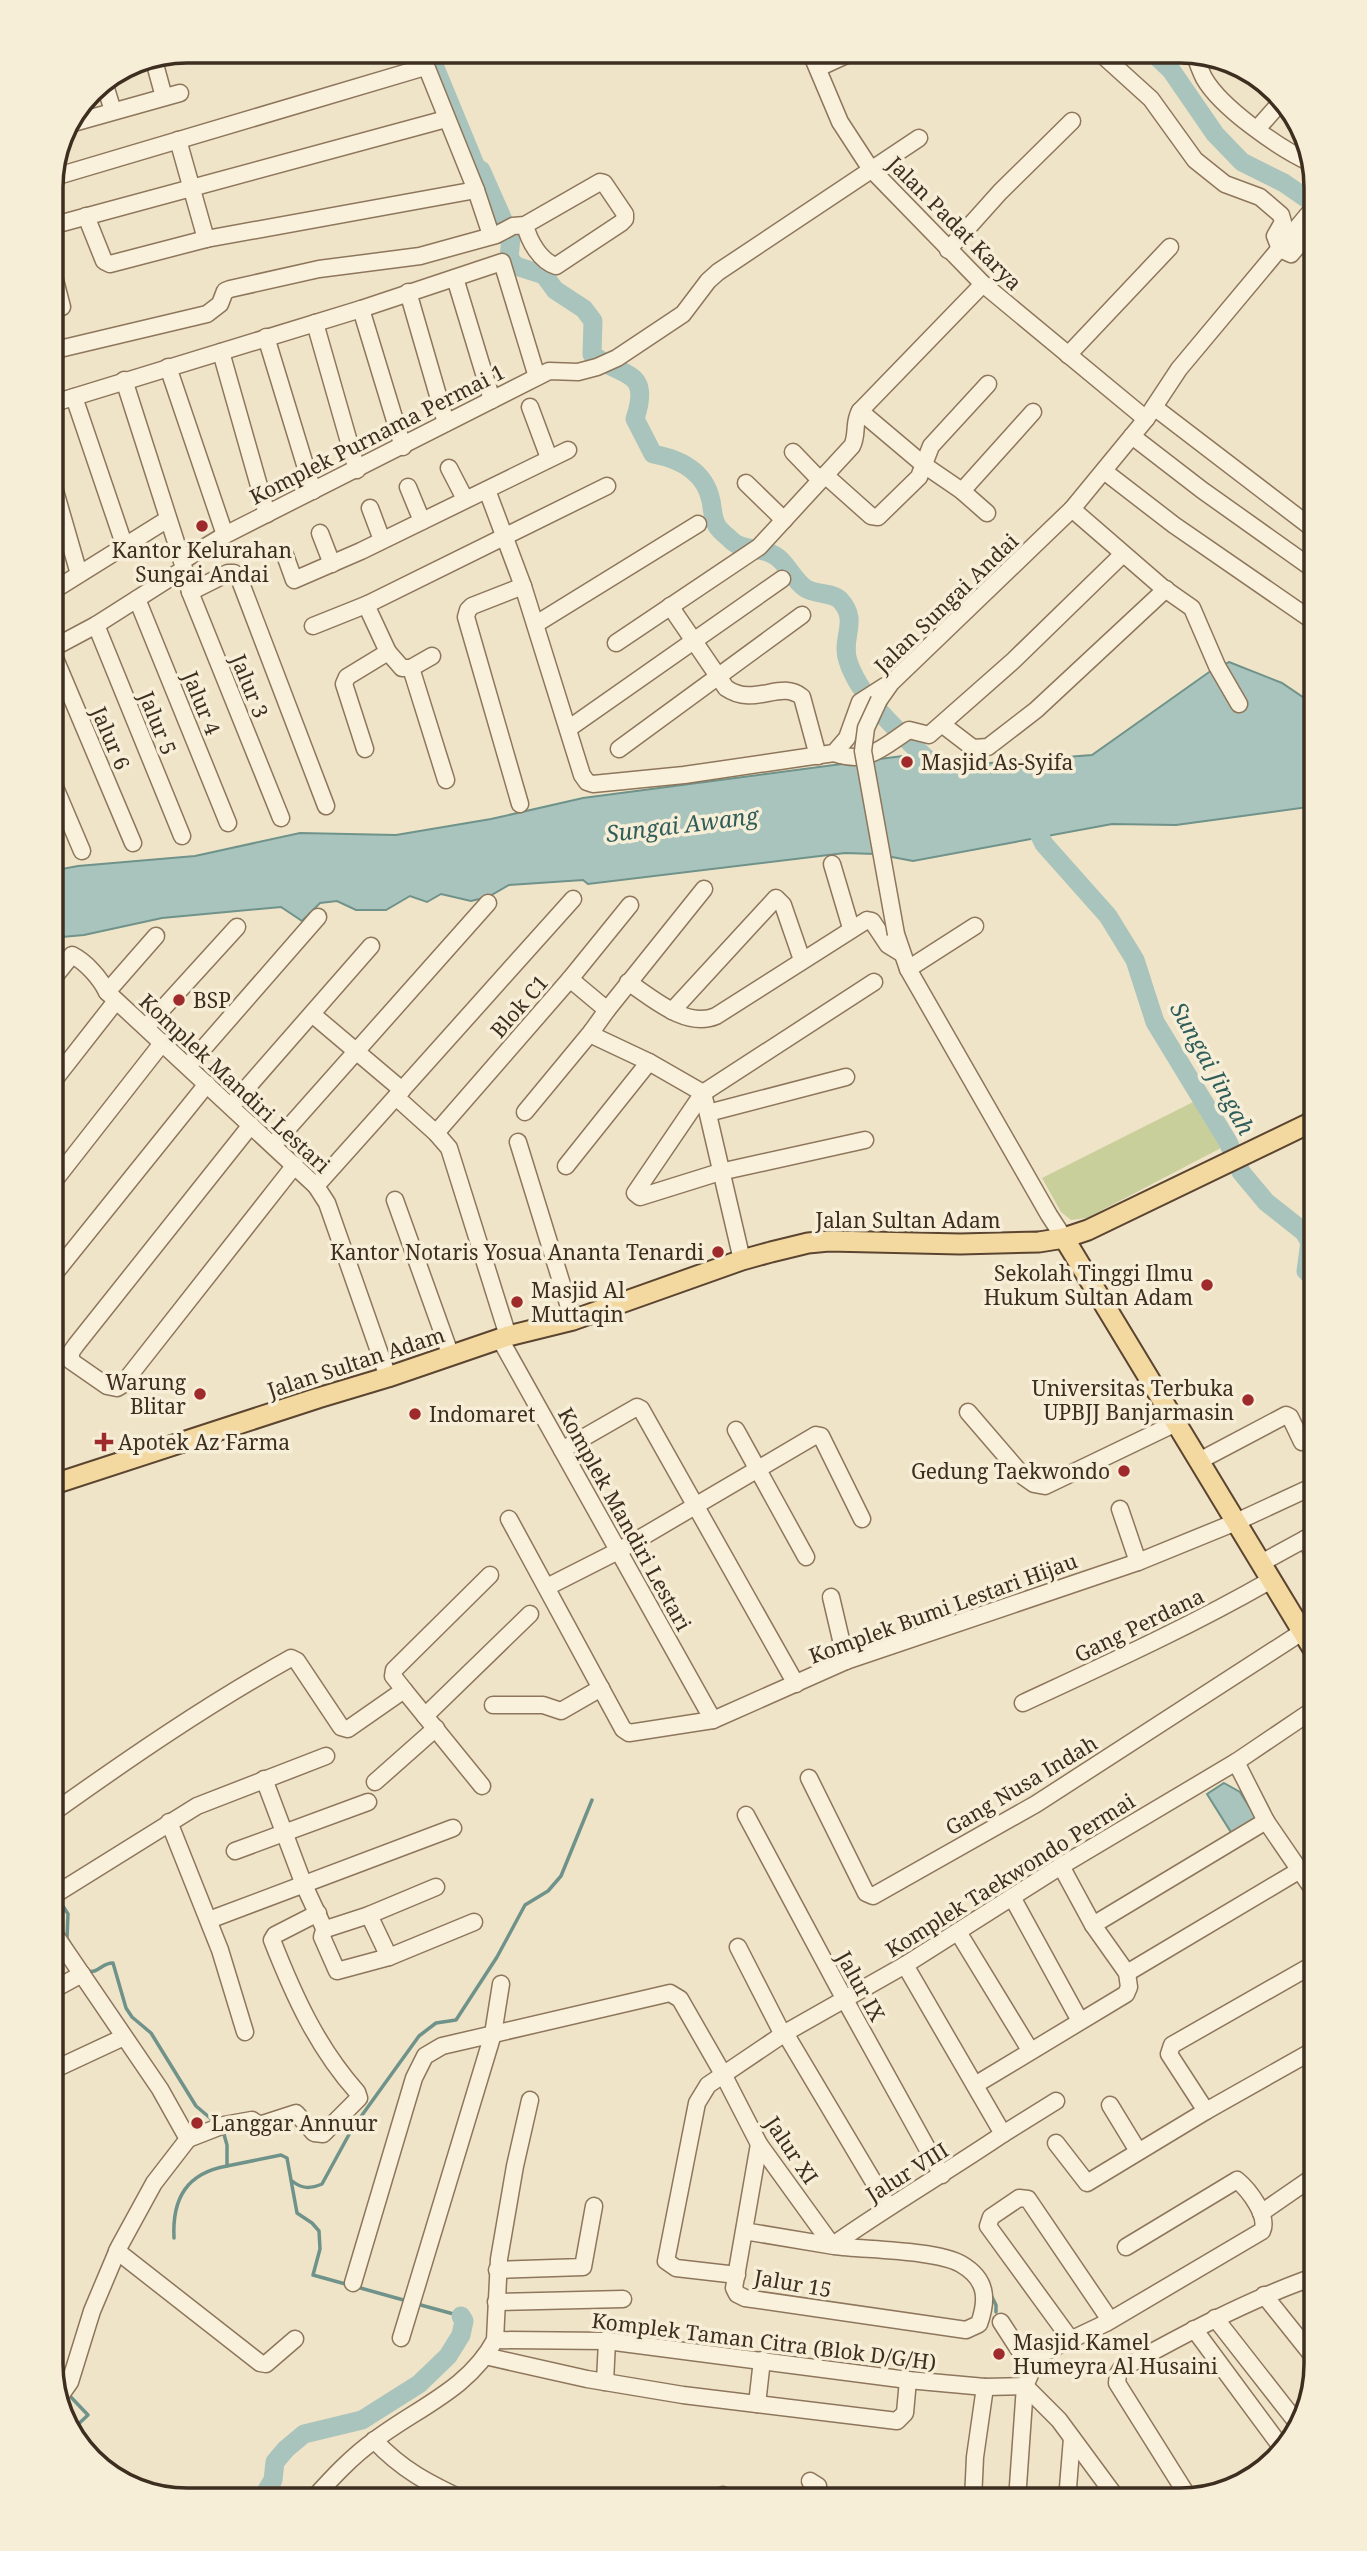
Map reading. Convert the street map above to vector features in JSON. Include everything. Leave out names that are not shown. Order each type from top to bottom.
[{"type":"main road","name":"Jalan Sultan Adam","points":[[63,1481],[504,1337],[573,1320],[742,1260],[808,1242],[960,1244],[1039,1242],[1064,1238],[1088,1230],[1304,1126]]},
{"type":"main road","points":[[1064,1238],[1304,1635]]},
{"type":"street","points":[[63,348],[207,314],[220,304],[225,291],[230,289],[319,269],[420,256],[507,230],[600,182],[604,183],[625,214],[625,219],[556,266],[550,264],[528,239],[507,230],[476,190],[424,63]]},
{"type":"street","name":"Jalan Padat Karya","points":[[816,63],[840,122],[870,168],[983,285],[1068,355],[1304,522]]},
{"type":"street","points":[[818,68],[829,63]]},
{"type":"street","points":[[1111,63],[1151,99],[1195,160],[1225,184],[1254,194],[1281,215],[1283,222],[1275,236],[1282,247],[1291,254],[1304,239]]},
{"type":"street","points":[[1199,64],[1203,76],[1216,94],[1257,129],[1300,156]]},
{"type":"street","points":[[83,120],[172,95],[157,67]]},
{"type":"street","points":[[64,174],[425,67]]},
{"type":"street","points":[[107,92],[113,111]]},
{"type":"street","points":[[1257,129],[1275,108]]},
{"type":"street","points":[[63,223],[446,119]]},
{"type":"street","points":[[948,250],[1000,191],[1072,121]]},
{"type":"street","points":[[870,168],[919,138]]},
{"type":"street","points":[[178,140],[206,239]]},
{"type":"street","name":"Komplek Purnama Permai 1","points":[[63,643],[137,599],[225,535],[549,371],[578,372],[597,368],[617,358],[683,314],[718,272],[870,168]]},
{"type":"street","points":[[86,216],[104,261],[110,264],[206,239],[476,190]]},
{"type":"street","name":"Jalan Sungai Andai","points":[[1064,1238],[901,953],[863,751],[866,728],[877,696],[1072,509],[1150,413],[1179,369],[1304,220]]},
{"type":"street","points":[[1068,355],[1170,247]]},
{"type":"street","points":[[63,400],[361,309],[502,262],[537,377]]},
{"type":"street","points":[[455,278],[492,400]]},
{"type":"street","points":[[616,643],[753,551],[852,446],[856,434],[856,417],[860,411],[983,285]]},
{"type":"street","points":[[408,292],[446,423]]},
{"type":"street","points":[[361,309],[402,447]]},
{"type":"street","points":[[315,323],[357,470]]},
{"type":"street","points":[[266,337],[313,491]]},
{"type":"street","points":[[221,352],[267,514]]},
{"type":"street","points":[[168,367],[225,535]]},
{"type":"street","name":"Jalur 3","points":[[124,380],[190,592],[281,818]]},
{"type":"street","points":[[793,452],[874,518],[914,482],[931,446],[988,384]]},
{"type":"street","points":[[74,397],[125,547]]},
{"type":"street","points":[[530,407],[549,458]]},
{"type":"street","points":[[860,411],[987,513]]},
{"type":"street","points":[[962,491],[1033,412]]},
{"type":"street","points":[[1132,436],[1202,490],[1304,562]]},
{"type":"street","points":[[285,555],[294,580],[568,450]]},
{"type":"street","points":[[449,468],[465,499]]},
{"type":"street","points":[[1104,471],[1194,540],[1304,615]]},
{"type":"street","points":[[746,483],[784,520]]},
{"type":"street","points":[[313,626],[369,604],[607,486]]},
{"type":"street","points":[[408,488],[422,521]]},
{"type":"street","points":[[487,490],[536,624],[582,775],[587,782],[593,784],[684,775],[826,754],[860,757],[875,754],[902,734],[929,736],[1014,660],[1123,554]]},
{"type":"street","points":[[370,508],[382,540]]},
{"type":"street","points":[[1072,509],[1123,554],[1192,608],[1217,666],[1239,704]]},
{"type":"street","points":[[63,519],[79,574]]},
{"type":"street","points":[[63,584],[168,519]]},
{"type":"street","points":[[536,624],[698,524]]},
{"type":"street","points":[[320,533],[332,564]]},
{"type":"street","points":[[190,592],[228,573],[234,573],[239,578],[327,806]]},
{"type":"street","points":[[568,729],[782,579]]},
{"type":"street","points":[[520,804],[466,617],[472,606],[523,586]]},
{"type":"street","points":[[943,725],[973,748],[988,747],[1036,710],[1166,589]]},
{"type":"street","name":"Jalur 4","points":[[137,599],[228,823]]},
{"type":"street","points":[[369,604],[368,609],[388,652],[402,668],[411,668],[432,656]]},
{"type":"street","points":[[670,606],[726,688],[736,695],[746,697],[784,690],[799,694],[826,754]]},
{"type":"street","points":[[619,749],[802,615]]},
{"type":"street","name":"Jalur 5","points":[[96,625],[182,836]]},
{"type":"street","points":[[365,749],[344,684],[347,677],[388,652]]},
{"type":"street","points":[[411,668],[446,780]]},
{"type":"street","name":"Jalur 6","points":[[63,677],[133,843]]},
{"type":"street","points":[[826,754],[847,738],[860,702],[877,696]]},
{"type":"street","points":[[63,806],[82,851]]},
{"type":"street","points":[[832,864],[851,928]]},
{"type":"street","points":[[525,1112],[704,889]]},
{"type":"street","points":[[672,1011],[776,898],[783,905],[802,960]]},
{"type":"street","points":[[316,1185],[573,900]]},
{"type":"street","points":[[273,1145],[488,903]]},
{"type":"street","name":"Blok C1","points":[[436,1133],[570,979],[630,905]]},
{"type":"street","points":[[188,1066],[318,917]]},
{"type":"street","points":[[628,982],[672,1011],[692,1018],[710,1018],[867,919],[872,921],[888,945],[901,953]]},
{"type":"street","points":[[146,1027],[237,926]]},
{"type":"street","points":[[908,969],[975,926]]},
{"type":"street","points":[[63,1067],[156,936]]},
{"type":"street","points":[[231,1106],[372,946]]},
{"type":"street","name":"Komplek Mandiri Lestari","points":[[63,966],[72,955],[85,964],[112,997],[316,1185],[327,1203],[388,1377]]},
{"type":"street","points":[[570,979],[607,1010]]},
{"type":"street","points":[[865,1140],[720,1172],[640,1197],[635,1194],[704,1093],[874,982]]},
{"type":"street","name":"Komplek Mandiri Lestari","points":[[312,1014],[399,1093],[449,1148],[504,1337],[562,1450],[713,1720]]},
{"type":"street","points":[[592,1031],[596,1037],[649,1062],[704,1093],[742,1260]]},
{"type":"street","points":[[63,1170],[163,1042]]},
{"type":"street","points":[[566,1166],[649,1062]]},
{"type":"street","points":[[708,1114],[846,1077]]},
{"type":"street","points":[[63,1263],[207,1084]]},
{"type":"street","points":[[251,1125],[76,1345],[71,1352],[71,1361],[107,1386],[117,1388],[122,1385],[295,1165]]},
{"type":"street","points":[[518,1142],[573,1320]]},
{"type":"street","points":[[395,1200],[451,1356]]},
{"type":"street","points":[[562,1450],[639,1408],[796,1684]]},
{"type":"street","points":[[968,1412],[1024,1478],[1045,1486],[1176,1423]]},
{"type":"street","points":[[1199,1461],[1286,1415],[1290,1417],[1304,1441]]},
{"type":"street","points":[[736,1430],[807,1557]]},
{"type":"street","points":[[547,1587],[620,1550],[818,1435],[862,1519]]},
{"type":"street","name":"Komplek Bumi Lestari Hijau","points":[[601,1688],[623,1729],[629,1733],[713,1720],[846,1661],[1138,1562],[1237,1522],[1304,1491]]},
{"type":"street","points":[[1119,1509],[1138,1562]]},
{"type":"street","points":[[493,1705],[543,1705],[561,1711],[601,1688],[509,1519]]},
{"type":"street","name":"Gang Perdana","points":[[1023,1703],[1218,1611],[1304,1542]]},
{"type":"street","points":[[482,1786],[393,1676],[394,1670],[490,1575]]},
{"type":"street","points":[[831,1597],[846,1661]]},
{"type":"street","points":[[425,1716],[530,1614]]},
{"type":"street","name":"Gang Nusa Indah","points":[[809,1779],[866,1893],[873,1896],[1036,1804],[1302,1632]]},
{"type":"street","points":[[63,1806],[253,1679],[291,1658],[297,1661],[344,1730],[404,1690]]},
{"type":"street","name":"Komplek Taekwondo Permai","points":[[723,2074],[784,2034],[905,1965],[1061,1866],[1236,1762],[1304,1716]]},
{"type":"street","points":[[375,1782],[436,1728]]},
{"type":"street","points":[[63,1889],[169,1822],[225,1794],[326,1756]]},
{"type":"street","points":[[1236,1762],[1266,1821],[1304,1876]]},
{"type":"street","points":[[264,1779],[304,1885],[321,1920],[329,1928],[369,1915],[436,1887]]},
{"type":"street","points":[[235,1851],[368,1802]]},
{"type":"street","name":"Jalur IX","points":[[746,1815],[942,2175]]},
{"type":"street","points":[[1093,1925],[1266,1821]]},
{"type":"street","points":[[169,1822],[220,1950],[245,2032]]},
{"type":"street","points":[[209,1920],[453,1828]]},
{"type":"street","points":[[975,2085],[1126,1994],[1129,1987],[1127,1973],[1093,1925],[1061,1866]]},
{"type":"street","points":[[1127,1973],[1300,1870]]},
{"type":"street","points":[[1012,1897],[1080,2021]]},
{"type":"street","points":[[369,1915],[389,1956]]},
{"type":"street","points":[[321,1920],[321,1937],[337,1971],[389,1956],[474,1922]]},
{"type":"street","points":[[65,2386],[117,2250],[154,2183],[188,2138],[219,2127],[252,2120],[259,2125],[296,2113],[314,2133],[323,2134],[359,2098],[307,2021],[293,1995],[272,1940],[275,1935],[321,1920]]},
{"type":"street","points":[[958,1932],[1030,2050]]},
{"type":"street","points":[[63,1946],[177,2115],[188,2138]]},
{"type":"street","points":[[738,1947],[784,2034],[888,2206]]},
{"type":"street","points":[[905,1965],[1003,2134]]},
{"type":"street","points":[[1206,2111],[1169,2054],[1172,2045],[1304,1970]]},
{"type":"street","points":[[63,1984],[82,1973]]},
{"type":"street","points":[[401,2338],[493,2034],[501,1984]]},
{"type":"street","name":"Jalur XI","points":[[493,2034],[670,1993],[680,1999],[759,2144],[833,2245]]},
{"type":"street","points":[[353,2283],[419,2065],[433,2049],[493,2034]]},
{"type":"street","points":[[63,2065],[124,2037]]},
{"type":"street","points":[[1056,2143],[1087,2183],[1304,2056]]},
{"type":"street","name":"Jalur 15","points":[[723,2074],[708,2085],[697,2103],[666,2261],[670,2266],[737,2275],[734,2288],[737,2294],[746,2298],[965,2330],[979,2324],[986,2299],[979,2281],[964,2265],[954,2260],[925,2255],[833,2245]]},
{"type":"street","points":[[324,2488],[374,2440],[453,2390],[491,2351],[498,2270],[515,2166],[530,2100]]},
{"type":"street","name":"Jalur VIII","points":[[833,2245],[888,2206],[942,2175],[1056,2101]]},
{"type":"street","points":[[1110,2105],[1138,2151]]},
{"type":"street","points":[[737,2275],[759,2144]]},
{"type":"street","points":[[1028,2360],[1110,2320],[1262,2231],[1265,2222],[1237,2180],[1126,2247]]},
{"type":"street","points":[[1261,2213],[1304,2183]]},
{"type":"street","points":[[1071,2340],[988,2226],[990,2217],[1019,2197],[1028,2199],[1110,2320]]},
{"type":"street","points":[[498,2270],[583,2266],[594,2206]]},
{"type":"street","points":[[744,2231],[833,2245]]},
{"type":"street","points":[[117,2250],[260,2363],[266,2364],[295,2339]]},
{"type":"street","points":[[1183,2488],[1117,2379],[1121,2370],[1215,2318],[1264,2295],[1304,2280]]},
{"type":"street","points":[[1264,2295],[1304,2345]]},
{"type":"street","points":[[496,2302],[623,2299]]},
{"type":"street","points":[[1215,2318],[1292,2416]]},
{"type":"street","points":[[1001,2322],[1032,2370],[1025,2386],[1018,2488]]},
{"type":"street","points":[[1194,2329],[1277,2441]]},
{"type":"street","points":[[605,2382],[607,2341]]},
{"type":"street","name":"Komplek Taman Citra (Blok D/G/H)","points":[[491,2351],[607,2341],[908,2380],[985,2387],[1025,2386]]},
{"type":"street","points":[[491,2351],[605,2382],[897,2421],[905,2413],[908,2380]]},
{"type":"street","points":[[757,2404],[762,2360]]},
{"type":"street","points":[[1025,2386],[1059,2420],[1109,2488]]},
{"type":"street","points":[[974,2488],[985,2387]]},
{"type":"street","points":[[1069,2488],[1072,2438]]},
{"type":"street","points":[[374,2440],[395,2462],[417,2478],[438,2488]]},
{"type":"street","points":[[810,2481],[818,2488]]},
{"type":"green space","points":[[1193,1102],[1221,1148],[1087,1218],[1071,1220],[1061,1212],[1042,1178]]},
{"type":"water","name":"Sungai Awang","points":[[1229,662],[1282,683],[1304,698],[1304,808],[1176,825],[1112,824],[913,861],[876,854],[845,853],[588,884],[583,880],[509,885],[488,897],[471,901],[441,894],[427,902],[410,896],[386,910],[356,910],[337,901],[320,903],[302,921],[281,907],[162,918],[63,937],[63,869],[195,856],[300,833],[396,835],[491,819],[583,798],[933,752],[952,766],[1092,755],[1212,670]]},
{"type":"water","points":[[1224,1783],[1240,1792],[1258,1821],[1234,1837],[1207,1794]]},
{"type":"waterway","points":[[437,63],[481,170]]},
{"type":"waterway","points":[[1164,63],[1215,134],[1242,162],[1284,183],[1304,197]]},
{"type":"waterway","points":[[481,170],[511,238],[509,258],[516,266],[544,275],[555,290],[584,309],[593,321],[592,354],[637,382],[640,390],[635,419],[653,454],[682,463],[697,474],[708,491],[717,526],[732,541],[772,554],[805,588],[840,600],[849,615],[846,653],[854,676],[887,720],[939,771]]},
{"type":"waterway","name":"Sungai Jingah","points":[[1030,816],[1044,844],[1108,916],[1135,960],[1155,1022],[1228,1142],[1241,1172],[1266,1202],[1304,1232]]},
{"type":"waterway","points":[[292,2181],[306,2187],[322,2184],[352,2129],[419,2036],[436,2023],[456,2020],[497,1957],[525,1905],[548,1891],[561,1876],[592,1800]]},
{"type":"waterway","points":[[63,1906],[68,1914],[67,1938],[72,1947]]},
{"type":"waterway","points":[[88,1971],[95,1971],[113,1963],[126,2008],[132,2017],[151,2033],[196,2106],[216,2123]]},
{"type":"waterway","points":[[223,2131],[227,2145],[227,2166],[281,2155],[287,2158],[297,2213],[319,2231],[320,2249],[313,2275],[349,2285]]},
{"type":"waterway","points":[[174,2238],[176,2211],[185,2190],[192,2181],[202,2175],[227,2166]]},
{"type":"waterway","points":[[357,2287],[407,2301]]},
{"type":"waterway","points":[[991,2295],[996,2312]]},
{"type":"waterway","points":[[417,2304],[461,2316]]},
{"type":"waterway","points":[[268,2488],[273,2480],[275,2462],[304,2434],[362,2420],[419,2384],[448,2356],[461,2335],[464,2321],[461,2316]]},
{"type":"waterway","points":[[67,2393],[88,2415],[79,2424]]},
{"type":"place","name":"Kantor Kelurahan Sungai Andai","points":[[202,526]]},
{"type":"place","name":"Masjid As-Syifa","points":[[907,762]]},
{"type":"place","name":"BSP","points":[[179,1000]]},
{"type":"place","name":"Kantor Notaris Yosua Ananta Tenardi","points":[[718,1252]]},
{"type":"place","name":"Sekolah Tinggi Ilmu Hukum Sultan Adam","points":[[1207,1285]]},
{"type":"place","name":"Masjid Al Muttaqin","points":[[517,1302]]},
{"type":"place","name":"Warung Blitar","points":[[200,1394]]},
{"type":"place","name":"Universitas Terbuka UPBJJ Banjarmasin","points":[[1248,1400]]},
{"type":"place","name":"Indomaret","points":[[415,1414]]},
{"type":"place","name":"Apotek Az Farma","points":[[104,1442]]},
{"type":"place","name":"Gedung Taekwondo","points":[[1124,1471]]},
{"type":"place","name":"Langgar Annuur","points":[[197,2123]]},
{"type":"place","name":"Masjid Kamel Humeyra Al Husaini","points":[[999,2354]]}]
